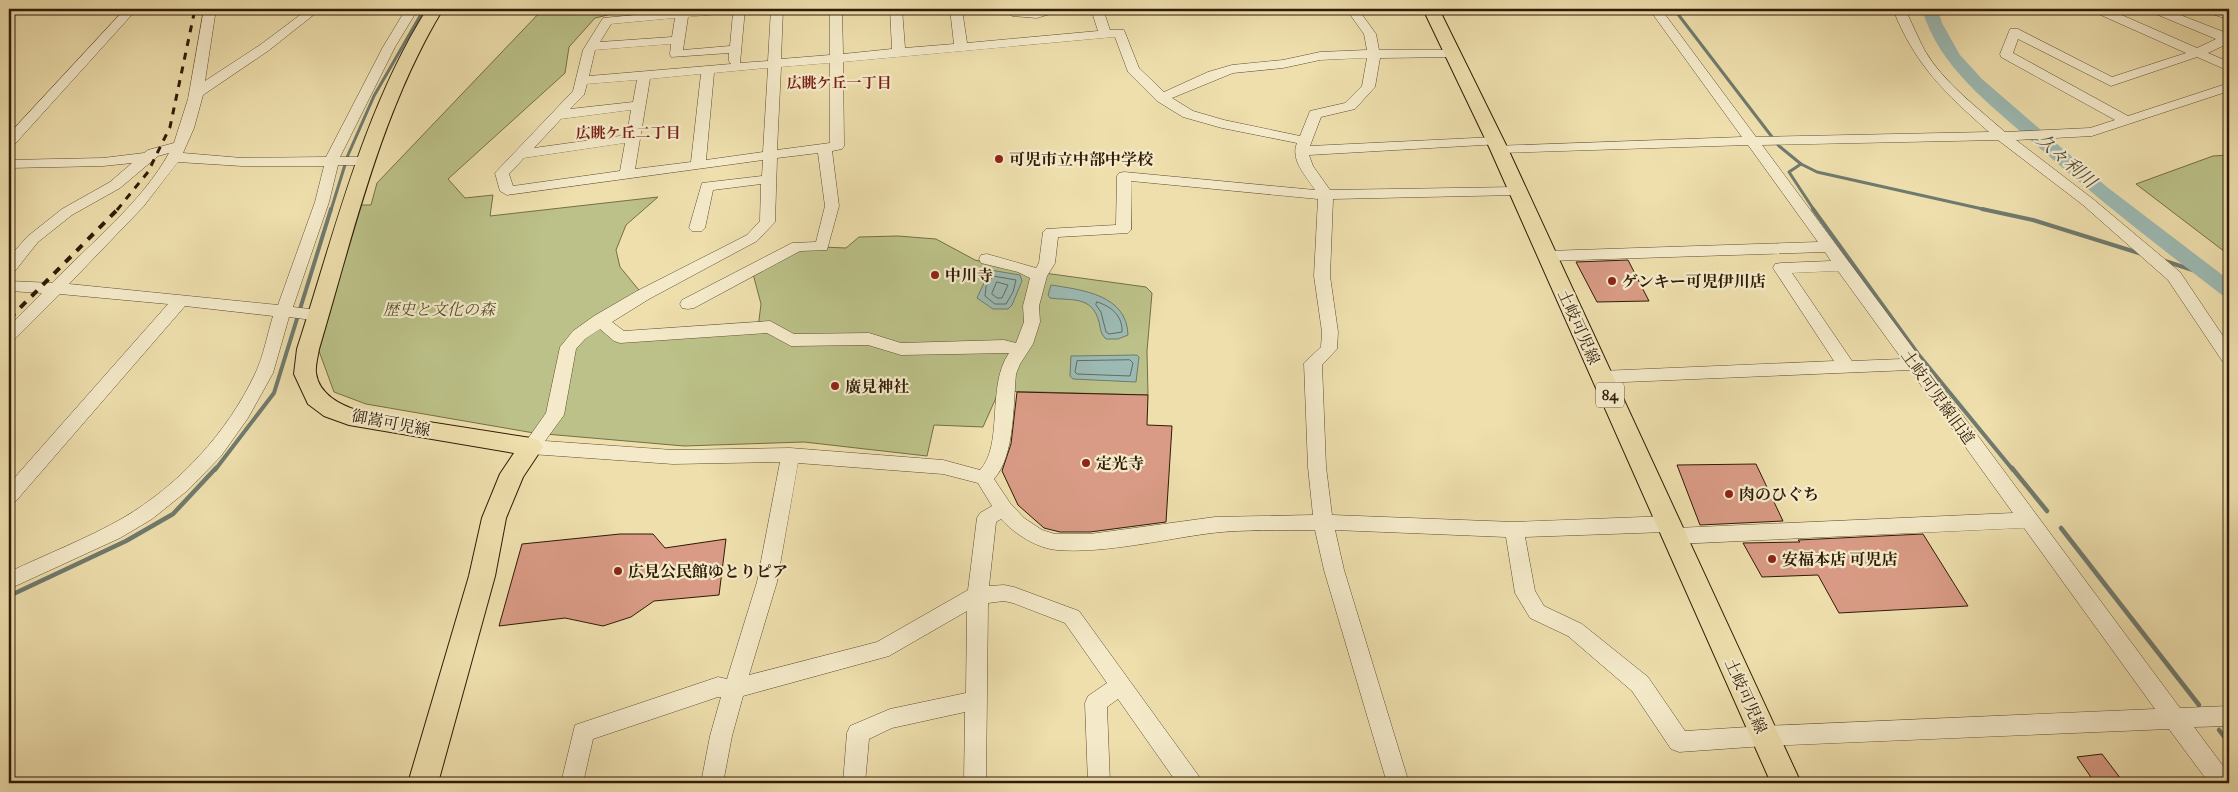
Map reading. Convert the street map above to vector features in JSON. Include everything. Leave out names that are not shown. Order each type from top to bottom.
[{"type":"main road","name":"御嵩可児線","points":[[435,9],[417,38],[384,109],[347,161],[320,315],[308,349],[305,374],[316,398],[332,410],[357,419],[531,447]]},
{"type":"main road","name":"土岐可児線","points":[[1431,9],[1497,145],[1516,191],[1786,783]]},
{"type":"main road","points":[[423,783],[482,576],[494,518],[512,474],[531,447]]},
{"type":"street","points":[[9,142],[131,9]]},
{"type":"street","points":[[9,335],[132,211],[162,176],[187,129],[196,92],[210,9]]},
{"type":"street","points":[[196,92],[264,48],[315,9]]},
{"type":"street","points":[[347,161],[334,153],[389,47],[412,9]]},
{"type":"street","points":[[734,66],[739,9],[683,11],[607,21],[591,47],[579,92],[502,174],[507,191],[837,146],[836,9]]},
{"type":"street","points":[[531,447],[554,415],[568,347],[579,335],[600,320],[643,295],[752,238],[767,222],[777,9]]},
{"type":"street","points":[[896,9],[899,52]]},
{"type":"street","points":[[956,9],[961,46]]},
{"type":"street","points":[[582,81],[961,46],[1052,9]]},
{"type":"street","points":[[1097,9],[1105,33]]},
{"type":"street","points":[[1352,9],[1370,34],[1374,55],[1368,87],[1350,106],[1315,114],[1304,146],[1306,166],[1326,195],[1322,276],[1330,332],[1329,349],[1313,363],[1317,467],[1323,522],[1334,570],[1398,783]]},
{"type":"street","name":"土岐可児線旧道","points":[[1655,9],[1759,141],[1829,247],[2222,783]]},
{"type":"street","points":[[1899,9],[1920,53],[1960,100],[2088,202],[2169,271],[2182,286],[2229,358]]},
{"type":"street","points":[[2098,9],[2229,67]]},
{"type":"street","points":[[2155,9],[2228,39]]},
{"type":"street","points":[[2211,9],[2229,16]]},
{"type":"street","points":[[683,11],[676,54],[736,49]]},
{"type":"street","points":[[1017,23],[1120,33],[1133,69],[1162,98],[1188,114],[1304,146],[1497,145],[2053,135],[2092,132],[2229,86]]},
{"type":"street","points":[[2127,121],[2006,54],[2014,32],[2111,82],[2197,53],[2228,39]]},
{"type":"street","points":[[591,47],[678,40]]},
{"type":"street","points":[[1162,98],[1232,69],[1284,64],[1320,56],[1453,53]]},
{"type":"street","points":[[698,164],[708,69]]},
{"type":"street","points":[[627,174],[644,75]]},
{"type":"street","points":[[558,115],[640,105]]},
{"type":"street","points":[[521,154],[633,138]]},
{"type":"street","points":[[688,304],[798,246],[822,247],[832,206],[824,147]]},
{"type":"street","points":[[9,267],[33,238],[68,212],[115,185],[153,153],[176,151],[242,162],[347,161]]},
{"type":"street","points":[[9,164],[103,162],[148,157]]},
{"type":"street","points":[[9,581],[144,515],[176,490],[220,447],[264,372],[282,312],[290,297],[322,202],[347,161]]},
{"type":"street","points":[[984,478],[994,467],[1000,445],[1007,374],[1019,350],[1025,344],[1032,322],[1032,306],[1039,276],[1046,263],[1051,232],[1123,230],[1124,176],[1326,195],[1516,191]]},
{"type":"street","points":[[697,228],[707,186],[770,179]]},
{"type":"street","points":[[739,245],[765,263]]},
{"type":"street","points":[[1547,256],[1829,247]]},
{"type":"street","points":[[987,259],[1023,268],[1039,276]]},
{"type":"street","points":[[1843,266],[1781,268],[1847,367]]},
{"type":"street","points":[[9,286],[57,288],[320,315]]},
{"type":"street","points":[[9,496],[182,300]]},
{"type":"street","points":[[600,320],[620,337],[770,327],[791,340],[869,339],[901,349],[942,350],[1004,346],[1019,350]]},
{"type":"street","points":[[1601,377],[1914,364]]},
{"type":"street","points":[[531,447],[673,457],[790,455],[943,466],[984,478],[1003,508],[1016,523],[1035,535],[1055,542],[1090,542],[1215,525],[1323,522],[1514,530],[1672,530],[2029,520]]},
{"type":"street","points":[[712,783],[734,689],[762,600],[780,520],[790,455]]},
{"type":"street","points":[[975,783],[978,595],[987,518],[1003,508]]},
{"type":"street","points":[[1514,530],[1526,593],[1537,612],[1576,630],[1640,684],[1679,742],[1764,736],[2175,720],[2229,716]]},
{"type":"street","points":[[572,783],[583,732],[718,687],[734,689],[882,650],[978,595],[1004,593],[1072,617],[1122,684],[1140,715],[1190,783]]},
{"type":"street","points":[[1100,783],[1096,703],[1122,684]]},
{"type":"street","points":[[854,783],[858,733],[890,719],[976,700]]},
{"type":"green space","name":"歴史と文化の森","points":[[543,9],[633,9],[595,18],[569,47],[565,73],[448,179],[465,198],[493,195],[490,216],[658,197],[626,225],[616,250],[620,267],[643,295],[601,320],[620,337],[758,328],[761,304],[752,270],[797,246],[846,248],[859,237],[898,236],[936,239],[975,260],[1015,269],[1146,287],[1152,293],[1147,351],[1148,395],[999,391],[983,427],[934,425],[927,456],[804,442],[684,446],[534,433],[366,404],[334,392],[319,351],[360,205],[371,205],[377,183]]},
{"type":"green space","points":[[2229,155],[2229,255],[2136,184],[2213,156]]},
{"type":"water","points":[[990,270],[1020,275],[1022,281],[1012,305],[1008,309],[993,309],[977,298]]},
{"type":"water","points":[[1051,285],[1089,292],[1112,303],[1120,311],[1126,322],[1128,335],[1118,339],[1106,339],[1102,333],[1096,313],[1091,307],[1080,301],[1050,298],[1048,295]]},
{"type":"water","points":[[1137,355],[1139,357],[1136,382],[1073,379],[1070,376],[1071,356]]},
{"type":"building","name":"ゲンキー可児伊川店","points":[[1628,260],[1649,301],[1597,302],[1576,262]]},
{"type":"building","name":"定光寺","points":[[1017,392],[1148,395],[1147,425],[1172,426],[1166,522],[1090,532],[1060,532],[1044,528],[1018,505],[1002,471],[1011,444]]},
{"type":"building","name":"肉のひぐち","points":[[1756,464],[1783,521],[1700,525],[1677,465]]},
{"type":"building","name":"広見公民館ゆとりピア","points":[[620,534],[653,534],[665,548],[726,539],[719,595],[654,601],[631,617],[603,626],[565,618],[499,626],[522,544]]},
{"type":"building","points":[[1923,534],[1968,606],[1839,613],[1818,575],[1762,577],[1743,543],[1800,542],[1798,540]]},
{"type":"building","points":[[2102,754],[2124,783],[2095,783],[2077,757]]},
{"type":"waterway","points":[[331,210],[348,155],[374,96],[424,9]]},
{"type":"waterway","points":[[1674,9],[1779,146],[1801,164]]},
{"type":"waterway","name":"久々利川","points":[[1930,9],[1934,23],[1953,57],[1976,83],[2100,191],[2229,290]]},
{"type":"waterway","points":[[1801,164],[1817,172],[1987,210]]},
{"type":"waterway","points":[[1801,164],[1789,172],[1814,210]]},
{"type":"waterway","points":[[215,470],[274,393],[331,209]]},
{"type":"waterway","points":[[1813,209],[1918,354],[2013,470]]},
{"type":"waterway","points":[[1982,209],[2033,220],[2142,254]]},
{"type":"waterway","points":[[2165,261],[2211,276]]},
{"type":"waterway","points":[[9,596],[126,541],[173,514],[216,468]]},
{"type":"waterway","points":[[2012,468],[2047,511]]},
{"type":"waterway","points":[[2061,528],[2199,705]]},
{"type":"waterway","points":[[2219,730],[2229,743]]},
{"type":"railway","points":[[117,210],[148,172],[170,127],[195,9]]},
{"type":"railway","points":[[9,319],[118,209]]},
{"type":"place","name":"可児市立中部中学校","points":[[999,159]]},
{"type":"place","name":"中川寺","points":[[935,275]]},
{"type":"place","name":"ゲンキー可児伊川店","points":[[1612,281]]},
{"type":"place","name":"廣見神社","points":[[835,386]]},
{"type":"place","name":"定光寺","points":[[1086,463]]},
{"type":"place","name":"肉のひぐち","points":[[1729,494]]},
{"type":"place","name":"安福本店 可児店","points":[[1772,559]]},
{"type":"place","name":"広見公民館ゆとりピア","points":[[618,571]]},
{"type":"district","name":"広眺ケ丘一丁目","points":[[839,83]]},
{"type":"district","name":"広眺ケ丘二丁目","points":[[628,133]]}]
